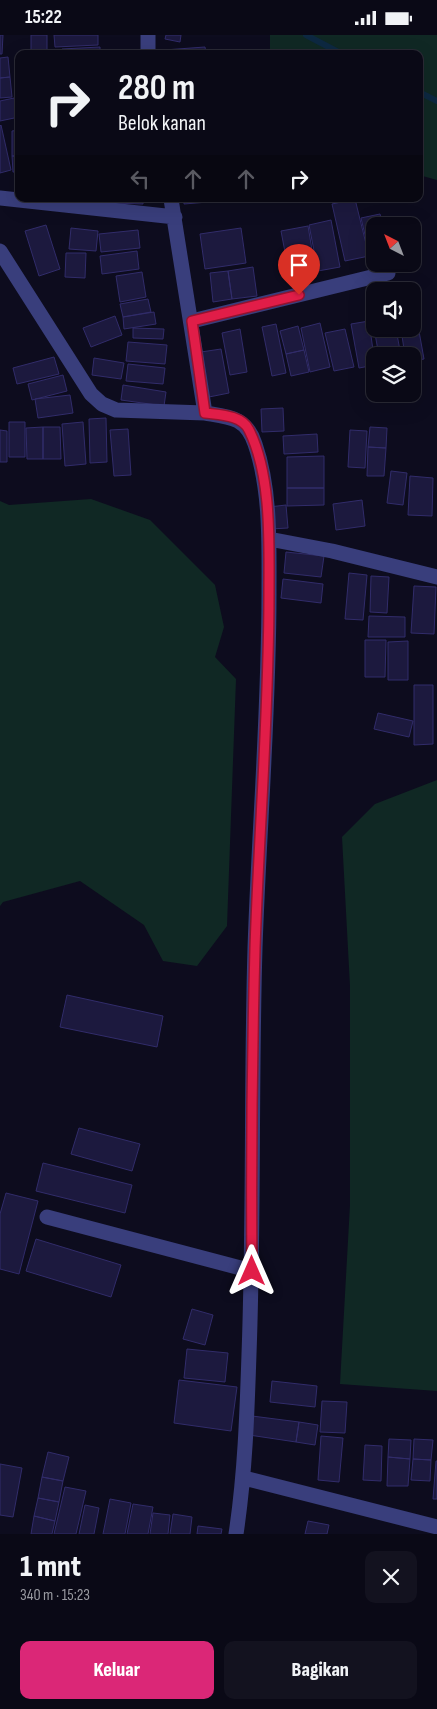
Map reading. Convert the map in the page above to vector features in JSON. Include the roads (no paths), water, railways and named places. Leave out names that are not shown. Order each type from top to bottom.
[{"type":"street","points":[[148,35],[148,50]]},
{"type":"street","points":[[0,198],[15,200]]},
{"type":"street","points":[[37,202],[175,217]]},
{"type":"street","points":[[172,202],[205,413]]},
{"type":"street","points":[[0,251],[91,394],[102,404],[129,412],[205,413],[233,417],[248,427],[256,445],[264,483],[269,539],[269,636],[255,948],[252,1271],[244,1478],[236,1534]]},
{"type":"street","points":[[192,321],[388,273]]},
{"type":"street","points":[[269,539],[332,551],[437,577]]},
{"type":"street","points":[[47,1217],[252,1271]]},
{"type":"street","points":[[244,1478],[437,1527]]},
{"type":"waterway","points":[[306,35],[334,50]]},
{"type":"waterway","points":[[423,94],[437,101]]}]
